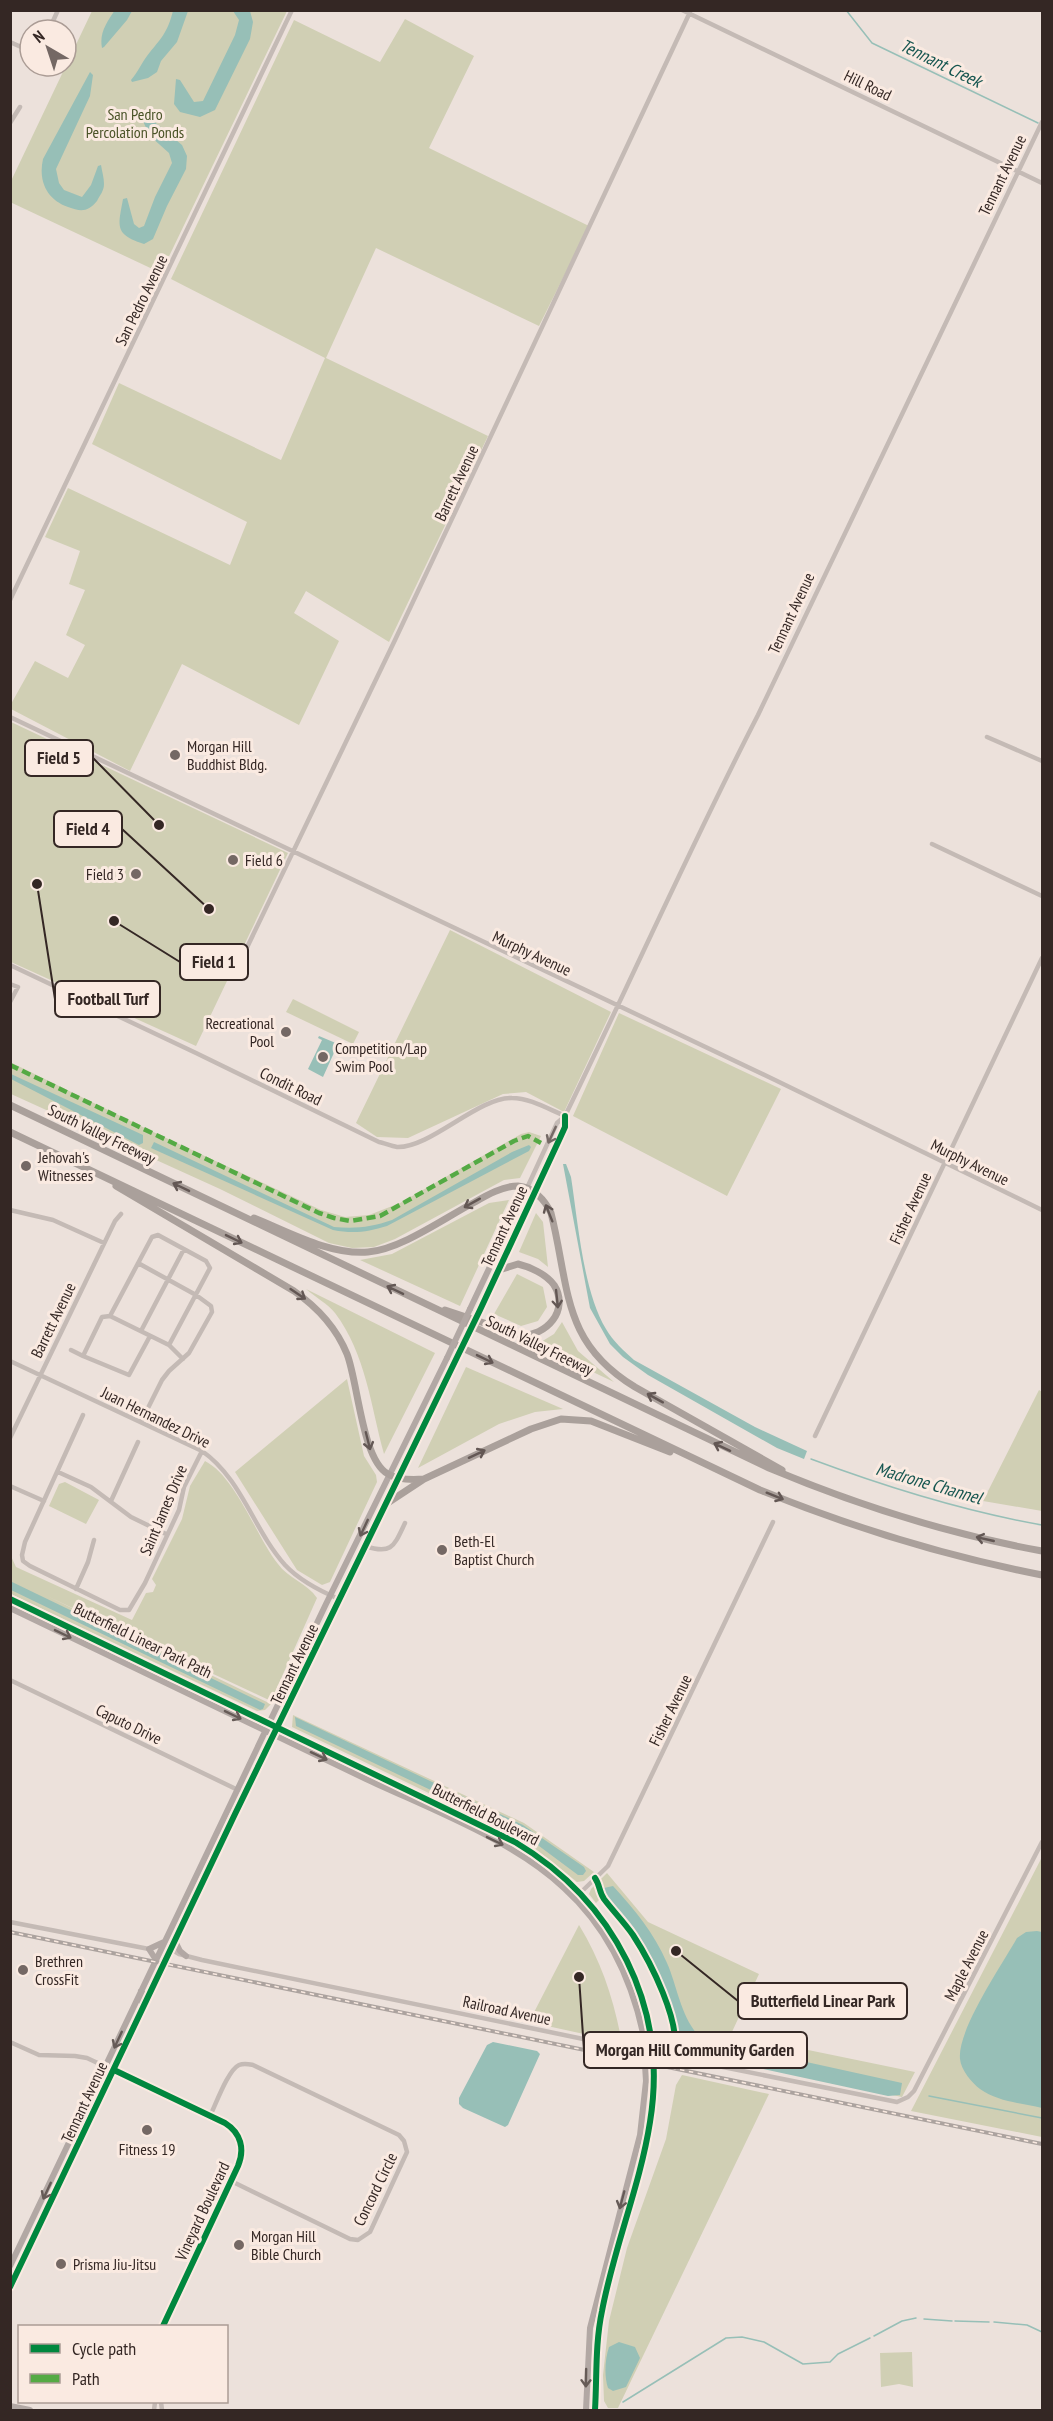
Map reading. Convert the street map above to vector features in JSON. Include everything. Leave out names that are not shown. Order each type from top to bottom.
[{"type":"highway","name":"South Valley Freeway","points":[[10,1105],[714,1443],[796,1480],[915,1520],[1042,1551]]},
{"type":"highway","points":[[10,1132],[730,1477]]},
{"type":"highway","points":[[104,1177],[125,1193],[294,1292],[320,1312],[335,1331],[347,1353],[370,1451],[375,1462],[389,1475],[398,1478],[424,1479]]},
{"type":"highway","points":[[200,1197],[324,1245],[340,1250],[366,1252],[398,1244],[495,1192],[512,1187],[527,1188],[544,1201],[551,1214],[572,1314],[582,1337],[597,1356],[609,1369],[635,1387],[771,1463],[796,1480]]},
{"type":"highway","points":[[414,1299],[520,1335],[532,1335],[543,1331],[557,1313],[558,1296],[554,1286],[543,1275],[522,1265],[512,1264],[499,1270]]},
{"type":"highway","points":[[386,1504],[424,1479],[531,1429],[554,1420],[572,1418],[601,1424],[798,1505],[878,1533],[939,1551],[1042,1575]]},
{"type":"main road","name":"Tennant Avenue","points":[[10,2287],[151,1994],[238,1790],[527,1188]]},
{"type":"main road","name":"Tennant Avenue","points":[[11,2263],[164,1942],[278,1727],[480,1310],[534,1192]]},
{"type":"main road","name":"Butterfield Boulevard","points":[[10,1599],[515,1842],[546,1862],[581,1893],[609,1929],[628,1963],[642,1997],[651,2034],[650,2082],[647,2137],[602,2312],[597,2346],[595,2410]]},
{"type":"main road","name":"Butterfield Boulevard","points":[[10,1608],[511,1849],[541,1869],[575,1898],[603,1934],[621,1965],[634,1999],[643,2033],[650,2082],[640,2135],[591,2319],[587,2355],[586,2410]]},
{"type":"main road","points":[[170,1931],[172,1938],[168,1946],[171,1950]]},
{"type":"main road","points":[[175,1941],[180,1951],[186,1956]]},
{"type":"main road","points":[[156,1960],[149,1949],[164,1942]]},
{"type":"main road","points":[[146,1981],[149,1985],[147,1992],[151,1994]]},
{"type":"main road","points":[[141,1991],[144,1995],[142,2003],[144,2007]]},
{"type":"main road","points":[[10,2406],[30,2410]]},
{"type":"street","name":"San Pedro Avenue","points":[[10,600],[292,10]]},
{"type":"street","name":"Hill Road","points":[[682,10],[1042,183]]},
{"type":"street","name":"Barrett Avenue","points":[[239,964],[690,12]]},
{"type":"street","points":[[10,123],[20,107]]},
{"type":"street","name":"Tennant Avenue","points":[[527,1188],[557,1123],[565,1116],[618,1007],[715,800],[758,715],[1042,122]]},
{"type":"street","name":"Murphy Avenue","points":[[10,717],[1042,1210]]},
{"type":"street","points":[[987,737],[1042,761]]},
{"type":"street","points":[[932,844],[1042,896]]},
{"type":"street","name":"Fisher Avenue","points":[[815,1436],[1042,958]]},
{"type":"street","name":"Condit Road","points":[[10,965],[379,1142],[398,1147],[420,1140],[506,1098],[522,1099],[565,1116]]},
{"type":"street","points":[[10,984],[18,987],[10,1002]]},
{"type":"street","name":"Tennant Avenue","points":[[534,1192],[565,1127],[565,1116]]},
{"type":"street","points":[[10,1210],[53,1220],[104,1243]]},
{"type":"street","name":"Barrett Avenue","points":[[10,1438],[104,1243],[121,1214]]},
{"type":"street","points":[[110,1316],[155,1235],[184,1249],[210,1263],[210,1268],[169,1345]]},
{"type":"street","points":[[141,1331],[184,1249]]},
{"type":"street","points":[[138,1263],[196,1294],[211,1306],[212,1312],[189,1353],[162,1380],[141,1422]]},
{"type":"street","points":[[83,1356],[102,1317],[110,1316],[169,1345],[183,1359]]},
{"type":"street","points":[[71,1350],[129,1375],[150,1336]]},
{"type":"street","name":"Juan Hernandez Drive","points":[[10,1361],[201,1450],[226,1473],[285,1565],[298,1577],[339,1599]]},
{"type":"street","points":[[83,1415],[25,1542],[23,1561],[76,1589],[88,1562],[94,1540]]},
{"type":"street","points":[[111,1501],[138,1442]]},
{"type":"street","name":"Saint James Drive","points":[[76,1589],[120,1610],[129,1610],[145,1583],[179,1510],[184,1487],[201,1450]]},
{"type":"street","points":[[58,1472],[91,1487],[131,1517],[166,1534]]},
{"type":"street","points":[[10,1486],[44,1501]]},
{"type":"street","name":"Fisher Avenue","points":[[575,1898],[608,1866],[774,1522]]},
{"type":"street","points":[[365,1546],[380,1550],[390,1548],[405,1523]]},
{"type":"street","points":[[145,1583],[151,1587]]},
{"type":"street","name":"Caputo Drive","points":[[10,1680],[238,1790]]},
{"type":"street","name":"Maple Avenue","points":[[908,2097],[919,2082],[1042,1842]]},
{"type":"street","points":[[10,1922],[149,1949]]},
{"type":"street","name":"Railroad Avenue","points":[[171,1950],[186,1956],[593,2041],[658,2050],[698,2062],[886,2102],[897,2102],[908,2097]]},
{"type":"street","name":"Vineyard Boulevard","points":[[10,2042],[39,2055],[75,2055],[114,2070],[229,2125],[236,2132],[241,2143],[241,2159],[163,2325]]},
{"type":"street","name":"Concord Circle","points":[[210,2116],[237,2065],[248,2064],[399,2135],[406,2145],[407,2152],[370,2232],[358,2240],[350,2239],[231,2181]]},
{"type":"street","points":[[11,2263],[21,2265]]},
{"type":"green space","name":"San Pedro Percolation Ponds","points":[[92,11],[287,11],[161,273],[10,202],[11,181],[60,78],[78,78],[78,40]]},
{"type":"green space","points":[[405,19],[474,56],[429,148],[589,226],[539,326],[376,248],[326,358],[488,436],[389,642],[306,591],[294,613],[339,641],[299,725],[182,664],[130,771],[11,709],[11,704],[35,661],[68,678],[85,645],[66,635],[85,590],[69,584],[80,551],[45,537],[68,488],[230,565],[247,522],[92,444],[119,383],[281,460],[325,358],[171,279],[294,20],[380,62]]},
{"type":"green space","points":[[11,722],[288,853],[196,1046],[11,962]]},
{"type":"green space","points":[[450,930],[611,1012],[564,1112],[526,1092],[503,1094],[408,1138],[377,1137],[356,1123]]},
{"type":"green space","points":[[293,999],[359,1032],[353,1044],[286,1012]]},
{"type":"green space","points":[[619,1013],[781,1089],[727,1196],[573,1116]]},
{"type":"green space","points":[[10,1062],[321,1210],[345,1217],[369,1215],[400,1203],[521,1134],[529,1132],[541,1136],[520,1178],[504,1180],[395,1239],[374,1247],[352,1248],[329,1243],[220,1189],[11,1094]]},
{"type":"green space","points":[[509,1200],[460,1306],[360,1260],[392,1254],[489,1203]]},
{"type":"green space","points":[[536,1213],[543,1222],[548,1267],[538,1259],[519,1252]]},
{"type":"green space","points":[[517,1274],[543,1287],[547,1307],[538,1321],[521,1326],[494,1314]]},
{"type":"green space","points":[[306,1289],[435,1353],[384,1454],[361,1363],[354,1346],[335,1313]]},
{"type":"green space","points":[[562,1322],[578,1351],[614,1382],[536,1345],[554,1334]]},
{"type":"green space","points":[[466,1367],[563,1409],[535,1412],[499,1424],[418,1468]]},
{"type":"green space","points":[[347,1379],[364,1456],[376,1475],[377,1482],[330,1582],[322,1585],[297,1570],[235,1472]]},
{"type":"green space","points":[[1039,1390],[1042,1392],[1042,1511],[983,1501]]},
{"type":"green space","points":[[205,1461],[216,1469],[236,1493],[278,1564],[317,1598],[271,1701],[47,1596],[271,1704],[265,1710],[257,1711],[11,1594],[10,1554],[16,1567],[132,1620],[146,1593],[153,1592],[156,1585],[152,1579],[182,1519],[190,1486]]},
{"type":"green space","points":[[65,1482],[99,1500],[86,1524],[49,1506],[59,1484]]},
{"type":"green space","points":[[293,1715],[524,1823],[594,1872],[584,1881],[577,1882],[529,1844],[495,1825],[292,1727]]},
{"type":"green space","points":[[1042,1857],[1042,2137],[911,2111]]},
{"type":"green space","points":[[607,1873],[648,1922],[759,1974],[731,2034],[915,2072],[902,2097],[656,2046],[671,2037],[672,2030],[652,1977],[635,1945],[613,1914],[600,1899],[596,1903],[589,1894]]},
{"type":"green space","points":[[579,1925],[594,1952],[605,1980],[621,2038],[594,2032],[593,2036],[529,2022]]},
{"type":"green space","points":[[682,2075],[769,2094],[618,2408],[608,2408],[604,2401],[603,2375],[609,2321],[627,2248],[666,2139],[676,2085]]},
{"type":"green space","points":[[912,2352],[913,2387],[899,2384],[881,2387],[880,2353]]},
{"type":"water","points":[[115,10],[132,11],[102,48],[103,33]]},
{"type":"water","points":[[173,11],[188,11],[177,42],[161,61],[157,72],[148,78],[132,82],[131,80],[145,59],[166,31]]},
{"type":"water","points":[[233,11],[250,11],[253,22],[250,39],[215,110],[200,117],[180,112],[174,104],[176,79],[180,80],[194,102],[203,101],[235,35],[239,20]]},
{"type":"water","points":[[90,72],[93,75],[90,96],[56,169],[59,183],[64,190],[82,197],[91,185],[98,166],[101,165],[103,191],[94,205],[81,210],[61,204],[50,195],[43,182],[42,167],[43,159]]},
{"type":"water","points":[[145,114],[182,145],[187,156],[186,169],[153,239],[144,244],[127,237],[120,228],[123,199],[127,198],[134,224],[139,228],[144,226],[172,163],[169,153],[150,136],[141,117]]},
{"type":"water","name":"Competition/Lap Swim Pool","points":[[319,1036],[338,1044],[323,1077],[308,1069],[322,1040],[318,1038]]},
{"type":"water","points":[[11,1074],[143,1135],[143,1143],[139,1145],[11,1079]]},
{"type":"water","points":[[154,1142],[334,1227],[350,1228],[371,1226],[392,1220],[512,1152],[529,1145],[531,1147],[529,1151],[387,1226],[354,1232],[333,1230],[151,1148]]},
{"type":"water","points":[[563,1164],[566,1164],[571,1177],[582,1256],[592,1296],[598,1313],[612,1338],[634,1360],[755,1427],[807,1451],[804,1459],[777,1448],[648,1375],[623,1357],[610,1344],[590,1308]]},
{"type":"water","points":[[10,1581],[265,1704],[263,1709],[260,1710],[11,1590]]},
{"type":"water","points":[[295,1717],[523,1825],[584,1867],[586,1871],[583,1875],[578,1875],[531,1840],[498,1822],[296,1726]]},
{"type":"water","points":[[613,1886],[656,1942],[667,1963],[689,2023],[702,2039],[902,2083],[900,2095],[888,2096],[693,2054],[682,2046],[669,2000],[649,1955],[604,1897],[604,1888]]},
{"type":"water","points":[[1026,1932],[1042,1932],[1042,2108],[1002,2099],[980,2089],[970,2080],[960,2059],[961,2047],[973,2015],[1017,1938]]},
{"type":"water","points":[[493,2042],[537,2051],[540,2054],[508,2125],[505,2127],[459,2104],[459,2098],[487,2045]]},
{"type":"water","points":[[619,2342],[635,2347],[640,2358],[626,2387],[613,2391],[608,2388],[606,2362],[609,2347]]},
{"type":"waterway","name":"Tennant Creek","points":[[846,10],[872,43],[1038,123]]},
{"type":"waterway","name":"Madrone Channel","points":[[811,1459],[925,1497],[983,1513],[1042,1525]]},
{"type":"waterway","points":[[929,2096],[1042,2118]]},
{"type":"waterway","points":[[874,2336],[902,2321],[916,2318]]},
{"type":"waterway","points":[[924,2319],[952,2321]]},
{"type":"waterway","points":[[955,2321],[989,2322]]},
{"type":"waterway","points":[[994,2322],[1027,2325],[1042,2332]]},
{"type":"waterway","points":[[623,2402],[726,2338],[742,2337],[764,2342],[803,2364],[830,2362],[838,2354],[870,2338]]},
{"type":"railway","points":[[10,1932],[1042,2144]]},
{"type":"marked path","points":[[10,1065],[319,1213],[350,1221],[380,1216],[514,1141],[528,1136],[541,1143]]},
{"type":"cycle path","points":[[10,2287],[235,1814],[480,1310],[565,1127],[565,1116]]},
{"type":"cycle path","name":"Butterfield Linear Park Path","points":[[10,1599],[515,1842],[550,1866],[581,1894],[606,1926],[627,1961],[642,1998],[651,2038],[654,2079],[646,2146],[613,2263],[600,2323],[595,2410]]},
{"type":"cycle path","points":[[595,1878],[604,1899],[633,1935],[656,1976],[673,2026],[674,2055]]},
{"type":"cycle path","points":[[114,2070],[225,2123],[235,2132],[240,2142],[241,2154],[238,2166],[163,2325]]},
{"type":"place","name":"Morgan Hill Buddhist Bldg.","points":[[175,755]]},
{"type":"place","name":"Field 5","points":[[159,825]]},
{"type":"place","name":"Field 6","points":[[233,860]]},
{"type":"place","name":"Field 3","points":[[136,874]]},
{"type":"place","name":"Football Turf","points":[[37,884]]},
{"type":"place","name":"Field 4","points":[[209,909]]},
{"type":"place","name":"Field 1","points":[[114,921]]},
{"type":"place","name":"Recreational Pool","points":[[286,1032]]},
{"type":"place","name":"Competition/Lap Swim Pool","points":[[323,1057]]},
{"type":"place","name":"Jehovah's Witnesses","points":[[26,1166]]},
{"type":"place","name":"Beth-El Baptist Church","points":[[442,1550]]},
{"type":"place","name":"Butterfield Linear Park","points":[[676,1951]]},
{"type":"place","name":"Brethren CrossFit","points":[[23,1970]]},
{"type":"place","name":"Morgan Hill Community Garden","points":[[579,1977]]},
{"type":"place","name":"Fitness 19","points":[[147,2130]]},
{"type":"place","name":"Morgan Hill Bible Church","points":[[239,2245]]},
{"type":"place","name":"Prisma Jiu-Jitsu","points":[[61,2264]]}]
